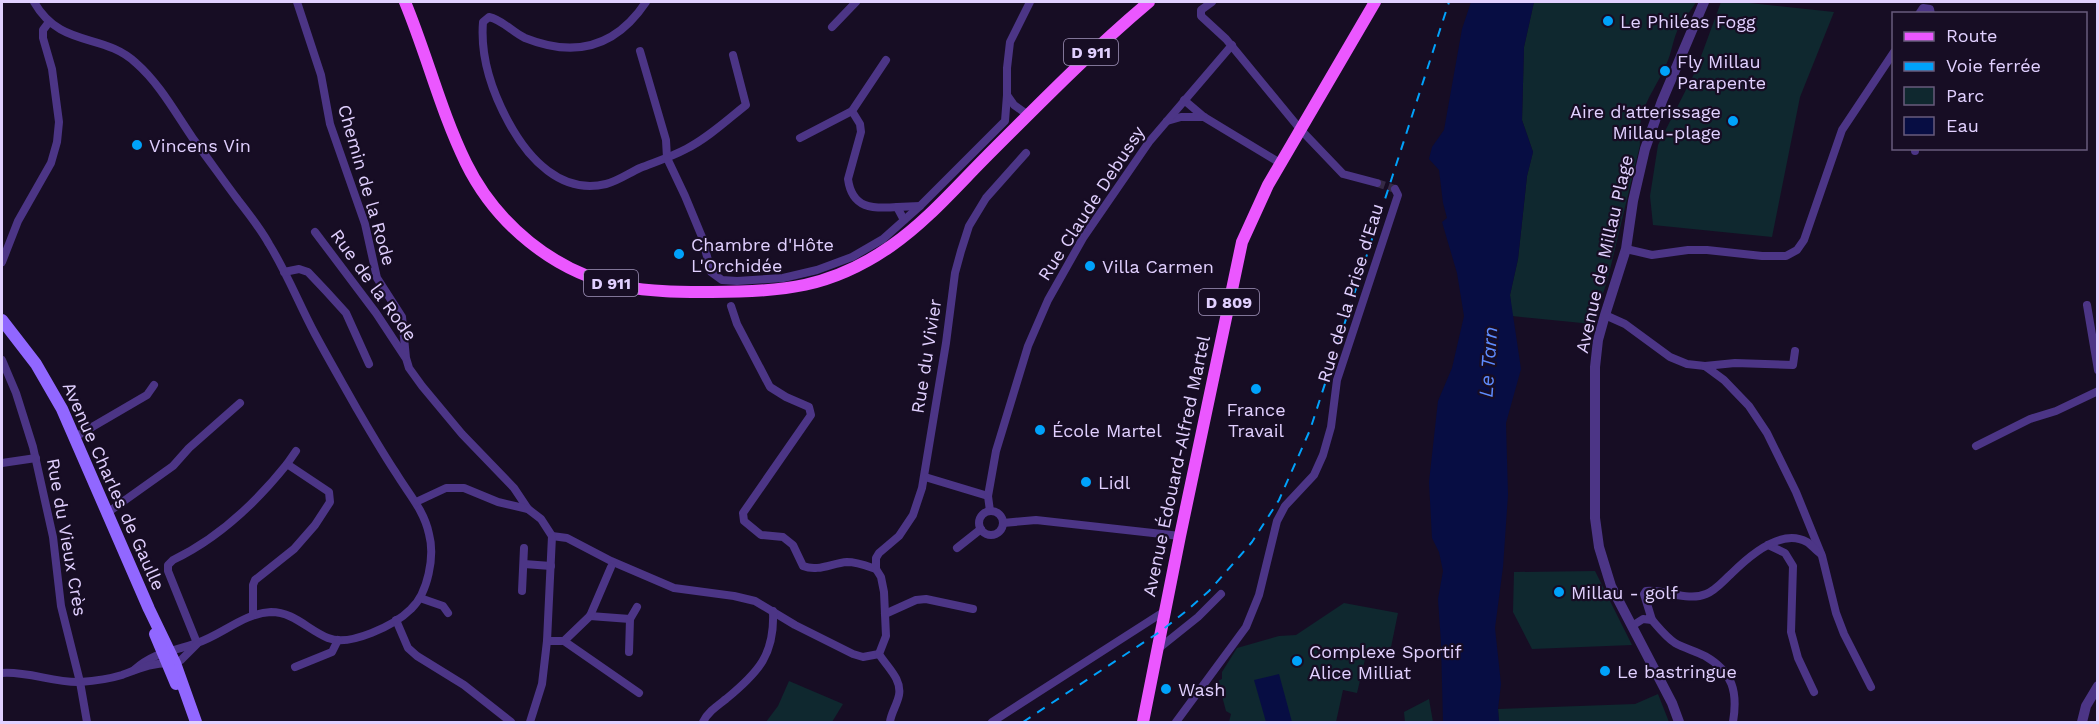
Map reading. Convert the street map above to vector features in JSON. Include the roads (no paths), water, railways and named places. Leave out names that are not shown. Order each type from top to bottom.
[{"type":"main road","name":"D 911","points":[[405,2],[467,164],[484,192],[507,222],[540,250],[574,270],[618,286],[677,292],[762,292],[811,284],[866,262],[908,233],[1082,60],[1149,2]]},
{"type":"main road","name":"Avenue Édouard-Alfred Martel","points":[[1158,649],[1242,242],[1280,163],[1375,2]]},
{"type":"main road","name":"Avenue Charles de Gaulle","points":[[2,320],[48,384],[75,437],[194,719]]},
{"type":"main road","name":"D 809","points":[[1143,723],[1158,649]]},
{"type":"main road","name":"Avenue Charles de Gaulle","points":[[168,657],[194,719]]},
{"type":"street","points":[[2,673],[30,674],[62,681],[80,682],[120,675],[168,657],[253,615],[269,612],[283,613],[326,637],[338,640],[365,635],[409,611],[420,598],[429,570],[430,537],[416,502],[384,455],[314,333],[263,234],[151,78],[137,63],[125,54],[73,36],[49,22],[34,2]]},
{"type":"street","name":"Chemin de la Rode","points":[[297,2],[321,75],[330,124],[365,224],[377,278],[402,317],[409,368],[462,434],[514,488],[528,509]]},
{"type":"street","points":[[646,2],[621,29],[606,40],[585,47],[564,49],[543,44],[522,37],[497,19],[489,18],[483,22],[482,36],[486,68],[497,101],[528,153],[547,172],[565,181],[585,185],[607,184],[695,143],[746,105],[733,55]]},
{"type":"street","points":[[832,27],[856,2]]},
{"type":"street","points":[[640,51],[666,140],[667,158],[686,196],[702,237],[711,272],[722,280],[783,278],[817,270],[852,257],[883,239],[920,206],[1005,121],[1010,42],[1030,2]]},
{"type":"street","points":[[1212,2],[1202,10],[1201,16],[1232,45],[1300,129],[1343,174],[1377,183]]},
{"type":"street","name":"Avenue de Millau Plage","points":[[1679,723],[1672,703],[1607,577],[1599,547],[1595,518],[1595,367],[1605,315],[1626,249],[1633,201],[1645,149],[1662,101],[1704,2]]},
{"type":"street","points":[[2,262],[18,221],[51,163],[57,142],[59,122],[53,80],[43,38],[43,30],[49,22]]},
{"type":"street","name":"Rue Claude Debussy","points":[[990,511],[988,496],[996,451],[1028,346],[1048,300],[1081,242],[1149,142],[1232,45]]},
{"type":"street","points":[[1626,249],[1652,255],[1707,250],[1762,256],[1786,256],[1797,250],[1804,240],[1834,147],[1842,130],[1892,54]]},
{"type":"street","points":[[800,138],[852,111],[886,60]]},
{"type":"street","points":[[1007,95],[1014,105],[1028,115]]},
{"type":"street","points":[[1184,100],[1204,117],[1280,163]]},
{"type":"street","points":[[852,111],[860,124],[861,132],[848,179],[854,197],[869,207],[920,206]]},
{"type":"street","name":"Rue Claude Debussy","points":[[1167,121],[1181,117],[1204,117]]},
{"type":"street","name":"Rue du Vivier","points":[[876,569],[876,558],[879,553],[899,536],[913,515],[925,477],[955,273],[969,226],[986,198],[1026,153]]},
{"type":"street","name":"Rue de la Prise d'Eau","points":[[1176,723],[1246,627],[1259,595],[1277,521],[1285,506],[1314,475],[1323,455],[1331,427],[1337,380],[1398,195],[1395,189]]},
{"type":"street","points":[[897,207],[904,220]]},
{"type":"street","name":"Rue de la Rode","points":[[315,232],[376,313],[406,358]]},
{"type":"street","points":[[284,272],[299,269],[308,272],[326,291],[346,313],[369,364]]},
{"type":"street","points":[[2088,305],[2097,370]]},
{"type":"street","points":[[731,306],[737,324],[770,387],[809,407],[812,415],[743,513],[744,521],[761,535],[783,537],[793,545],[803,566],[810,569],[845,562],[858,563],[876,569],[881,577],[884,592],[886,636],[879,654]]},
{"type":"street","points":[[1605,315],[1625,324],[1670,357],[1687,364],[1705,366],[1736,363],[1793,365],[1795,351]]},
{"type":"street","name":"Rue du Vieux Crès","points":[[2,360],[16,393],[36,458],[53,537],[62,606],[87,723]]},
{"type":"street","points":[[1705,366],[1724,380],[1749,406],[1767,433],[1796,492],[1822,556],[1836,613],[1870,687]]},
{"type":"street","points":[[75,437],[147,395],[154,385]]},
{"type":"street","points":[[1976,446],[2030,419],[2056,411],[2097,391]]},
{"type":"street","points":[[107,513],[172,466],[240,403]]},
{"type":"street","points":[[198,643],[168,571],[168,564],[213,537],[233,521],[263,494],[296,451]]},
{"type":"street","points":[[2,463],[36,458]]},
{"type":"street","points":[[253,615],[255,580],[294,549],[315,525],[330,502],[329,492],[287,464]]},
{"type":"street","points":[[925,477],[988,496]]},
{"type":"street","points":[[416,502],[446,489],[459,488],[498,502],[528,509],[541,519],[552,536],[547,640],[542,684],[530,723]]},
{"type":"street","points":[[990,511],[999,514],[1003,523],[1000,530],[994,534],[987,534],[981,529],[981,518],[990,511]]},
{"type":"street","points":[[1003,523],[1036,520],[1180,536]]},
{"type":"street","points":[[957,548],[981,529]]},
{"type":"street","points":[[552,536],[567,538],[611,561],[675,588],[755,601],[820,637],[863,657],[879,654]]},
{"type":"street","points":[[1733,723],[1735,708],[1733,683],[1722,668],[1705,656],[1676,643],[1663,633],[1652,620],[1644,594],[1646,591],[1690,597],[1706,594],[1715,589],[1743,562],[1768,545],[1788,537],[1806,541],[1822,556]]},
{"type":"street","points":[[1768,545],[1785,553],[1793,566],[1791,632],[1798,658],[1814,692]]},
{"type":"street","points":[[522,591],[524,548]]},
{"type":"street","points":[[524,564],[551,566]]},
{"type":"street","points":[[564,641],[590,616],[611,567]]},
{"type":"street","points":[[1158,649],[1198,617],[1221,594]]},
{"type":"street","points":[[420,598],[443,606],[448,613]]},
{"type":"street","points":[[885,614],[916,600],[926,599],[973,609]]},
{"type":"street","points":[[629,652],[630,619],[637,607]]},
{"type":"street","points":[[703,723],[713,708],[735,691],[759,667],[769,650],[773,636],[773,611]]},
{"type":"street","points":[[992,723],[1165,611]]},
{"type":"street","points":[[590,616],[630,619]]},
{"type":"street","points":[[396,620],[408,648],[464,685],[511,723]]},
{"type":"street","points":[[1632,626],[1643,620],[1652,620]]},
{"type":"street","points":[[295,667],[332,652],[338,640]]},
{"type":"street","points":[[547,640],[564,641],[639,693]]},
{"type":"street","points":[[168,657],[181,660],[198,643]]},
{"type":"street","points":[[879,654],[887,668],[896,676],[900,687],[890,723]]},
{"type":"street","points":[[2082,723],[2086,706],[2097,686]]},
{"type":"water","name":"Le Tarn","points":[[1471,2],[1534,2],[1524,47],[1522,120],[1533,152],[1527,176],[1518,259],[1510,295],[1521,369],[1506,423],[1508,495],[1503,567],[1495,628],[1501,684],[1499,722],[1443,722],[1438,599],[1443,571],[1439,552],[1432,538],[1429,482],[1438,401],[1452,368],[1464,316],[1457,273],[1442,222],[1447,218],[1439,170],[1429,159],[1432,147],[1444,130],[1462,29]]},
{"type":"water","points":[[1279,674],[1292,722],[1266,722],[1254,680]]},
{"type":"tunnel","points":[[1377,183],[1395,189]]},
{"type":"railway","points":[[1023,722],[1161,631],[1185,612],[1209,591],[1252,542],[1279,500],[1310,430],[1449,2]]},
{"type":"place","name":"Le Philéas Fogg","points":[[1608,21]]},
{"type":"place","name":"Fly Millau Parapente","points":[[1665,71]]},
{"type":"place","name":"Aire d'atterissage Millau-plage","points":[[1733,121]]},
{"type":"place","name":"Vincens Vin","points":[[137,145]]},
{"type":"place","name":"Chambre d'Hôte L'Orchidée","points":[[679,254]]},
{"type":"place","name":"Villa Carmen","points":[[1090,266]]},
{"type":"place","name":"France Travail","points":[[1256,389]]},
{"type":"place","name":"École Martel","points":[[1040,430]]},
{"type":"place","name":"Lidl","points":[[1086,482]]},
{"type":"place","name":"Millau - golf","points":[[1559,592]]},
{"type":"place","name":"Complexe Sportif Alice Milliat","points":[[1297,661]]},
{"type":"place","name":"Le bastringue","points":[[1605,671]]},
{"type":"place","name":"Wash","points":[[1166,689]]}]
